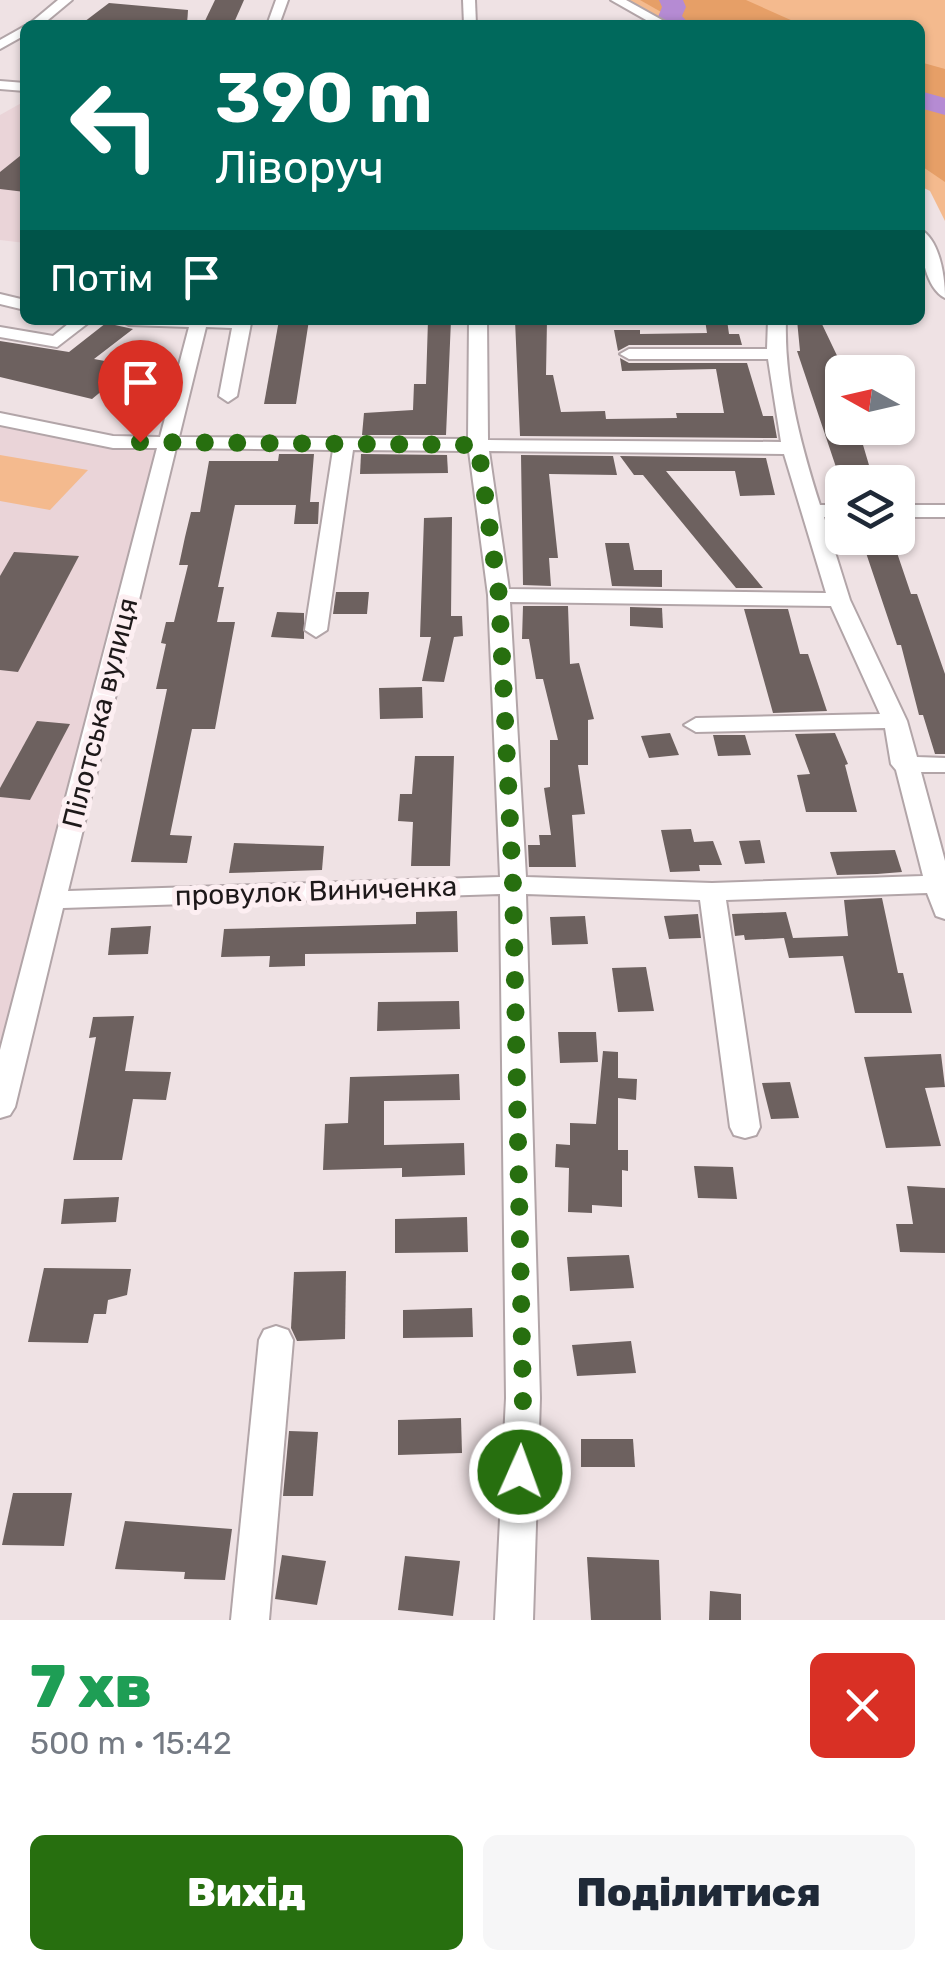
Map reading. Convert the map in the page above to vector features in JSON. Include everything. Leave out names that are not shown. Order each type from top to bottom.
[{"type":"street","points":[[40,20],[66,0]]},
{"type":"street","points":[[618,0],[655,20]]},
{"type":"street","points":[[925,246],[945,292]]},
{"type":"street","points":[[0,332],[57,342],[77,325]]},
{"type":"street","name":"Пілотська вулиця","points":[[0,1107],[198,325]]},
{"type":"street","points":[[228,396],[241,325]]},
{"type":"street","points":[[478,325],[478,445],[499,595],[513,884],[523,1398],[514,1620]]},
{"type":"street","points":[[777,325],[776,354],[792,448],[839,600],[895,721],[942,897]]},
{"type":"street","points":[[629,354],[776,354]]},
{"type":"street","points":[[0,418],[113,442],[792,448]]},
{"type":"street","points":[[316,630],[344,444]]},
{"type":"street","points":[[813,511],[825,511]]},
{"type":"street","points":[[915,511],[945,512]]},
{"type":"street","points":[[499,595],[839,600]]},
{"type":"street","points":[[696,724],[895,721]]},
{"type":"street","points":[[904,764],[945,765]]},
{"type":"street","name":"провулок Виниченка","points":[[54,900],[513,884],[942,897]]},
{"type":"street","points":[[712,892],[745,1127]]},
{"type":"street","points":[[250,1620],[276,1340]]},
{"type":"shaded area","points":[[625,0],[945,0],[945,221],[925,188],[925,20],[662,20]]},
{"type":"shaded area","points":[[640,0],[746,0],[791,20],[675,20]]},
{"type":"shaded area","points":[[925,63],[945,69],[945,182],[925,168]]},
{"type":"shaded area","points":[[20,104],[20,242],[0,240],[0,115]]},
{"type":"shaded area","points":[[0,423],[156,447],[0,1053]]},
{"type":"shaded area","points":[[0,455],[88,470],[50,510],[0,501]]},
{"type":"building","points":[[215,0],[244,0],[235,20],[205,20]]},
{"type":"building","points":[[109,3],[188,10],[187,20],[87,20]]},
{"type":"building","points":[[20,156],[20,191],[0,189],[0,172]]},
{"type":"building","points":[[103,325],[133,329],[94,359],[132,366],[92,399],[0,377],[0,341],[69,352]]},
{"type":"building","points":[[278,325],[308,325],[296,404],[264,404]]},
{"type":"building","points":[[428,325],[451,325],[446,435],[362,435],[364,413],[413,410],[414,384],[426,384]]},
{"type":"building","points":[[515,325],[547,325],[546,375],[553,375],[561,412],[605,411],[606,419],[724,413],[716,369],[622,371],[620,358],[629,363],[747,363],[763,416],[773,416],[777,438],[520,436]]},
{"type":"building","points":[[706,325],[728,325],[729,334],[739,334],[742,345],[629,345],[618,351],[614,330],[640,330],[640,334],[707,333]]},
{"type":"building","points":[[797,325],[822,325],[837,355],[825,355],[825,434],[797,351]]},
{"type":"building","points":[[829,445],[863,445],[869,465],[835,465]]},
{"type":"building","points":[[279,454],[314,454],[310,502],[319,502],[318,524],[294,524],[296,505],[235,505],[218,587],[224,587],[217,622],[235,622],[215,729],[192,729],[170,835],[192,836],[187,863],[131,862],[167,689],[156,689],[166,644],[161,643],[166,622],[174,622],[188,565],[179,565],[185,537],[191,512],[200,512],[209,461],[278,461]]},
{"type":"building","points":[[361,454],[447,455],[448,473],[360,474]]},
{"type":"building","points":[[521,455],[613,456],[617,475],[549,474],[558,558],[549,558],[551,586],[523,585]]},
{"type":"building","points":[[620,456],[766,458],[775,495],[740,496],[735,471],[666,471],[763,588],[736,588],[643,475],[634,475]]},
{"type":"building","points":[[452,517],[451,616],[462,616],[463,636],[454,637],[444,682],[422,681],[431,637],[420,637],[424,518]]},
{"type":"building","points":[[605,543],[629,543],[634,570],[662,570],[662,587],[612,586]]},
{"type":"building","points":[[14,552],[79,556],[18,672],[0,670],[0,576]]},
{"type":"building","points":[[867,555],[898,555],[911,594],[917,594],[945,674],[945,754],[935,754],[923,715],[919,715],[901,645],[897,645]]},
{"type":"building","points":[[336,592],[369,592],[367,614],[333,614]]},
{"type":"building","points":[[523,606],[568,606],[570,664],[579,663],[594,719],[588,720],[588,765],[578,765],[585,814],[572,815],[576,867],[529,867],[528,845],[540,845],[539,835],[551,835],[544,788],[550,787],[550,740],[558,740],[543,679],[536,679],[529,639],[522,639]]},
{"type":"building","points":[[630,607],[662,608],[663,628],[630,626]]},
{"type":"building","points":[[744,609],[788,609],[800,654],[808,654],[827,711],[773,713]]},
{"type":"building","points":[[277,612],[304,613],[304,639],[271,637]]},
{"type":"building","points":[[422,687],[423,718],[380,719],[379,688]]},
{"type":"building","points":[[37,721],[70,724],[30,800],[0,797],[0,788]]},
{"type":"building","points":[[670,733],[679,755],[649,758],[641,736]]},
{"type":"building","points":[[835,733],[848,764],[845,765],[857,812],[806,812],[797,775],[810,774],[795,734]]},
{"type":"building","points":[[713,735],[745,735],[751,755],[718,756]]},
{"type":"building","points":[[415,756],[454,756],[450,866],[411,866],[413,822],[398,821],[400,794],[412,794]]},
{"type":"building","points":[[691,829],[694,842],[713,841],[722,865],[699,865],[700,871],[670,872],[661,830]]},
{"type":"building","points":[[760,840],[765,863],[745,864],[739,841]]},
{"type":"building","points":[[234,843],[324,846],[322,870],[229,873]]},
{"type":"building","points":[[895,850],[902,872],[877,874],[837,875],[830,852]]},
{"type":"building","points":[[882,898],[898,973],[903,973],[912,1013],[855,1013],[843,956],[789,958],[784,938],[745,940],[744,935],[735,936],[732,914],[786,912],[793,938],[848,936],[844,900]]},
{"type":"building","points":[[457,911],[458,952],[305,954],[305,966],[269,967],[270,956],[221,957],[224,929],[416,924],[416,912]]},
{"type":"building","points":[[698,914],[701,938],[669,939],[664,916]]},
{"type":"building","points":[[585,916],[588,944],[552,945],[550,917]]},
{"type":"building","points":[[151,926],[148,954],[108,955],[111,928]]},
{"type":"building","points":[[646,967],[654,1011],[618,1012],[612,968]]},
{"type":"building","points":[[459,1001],[460,1029],[377,1031],[378,1002]]},
{"type":"building","points":[[134,1016],[125,1071],[171,1072],[166,1100],[133,1099],[122,1160],[73,1160],[96,1037],[89,1038],[93,1017]]},
{"type":"building","points":[[558,1032],[596,1032],[598,1062],[560,1063]]},
{"type":"building","points":[[603,1051],[618,1052],[618,1078],[637,1079],[636,1100],[618,1098],[618,1150],[628,1150],[628,1171],[622,1170],[622,1207],[592,1205],[592,1213],[568,1212],[569,1168],[555,1167],[556,1144],[570,1145],[570,1123],[596,1124]]},
{"type":"building","points":[[941,1054],[945,1087],[925,1088],[941,1146],[886,1148],[864,1057]]},
{"type":"building","points":[[459,1074],[460,1100],[384,1101],[384,1145],[464,1143],[465,1175],[402,1177],[402,1168],[323,1170],[325,1124],[348,1123],[350,1077]]},
{"type":"building","points":[[790,1082],[799,1118],[771,1119],[762,1083]]},
{"type":"building","points":[[694,1166],[733,1167],[737,1199],[698,1198]]},
{"type":"building","points":[[907,1186],[945,1188],[945,1253],[900,1252],[896,1224],[913,1224]]},
{"type":"building","points":[[119,1197],[116,1222],[61,1224],[64,1199]]},
{"type":"building","points":[[467,1217],[468,1252],[395,1253],[395,1219]]},
{"type":"building","points":[[629,1255],[634,1288],[570,1291],[567,1257]]},
{"type":"building","points":[[44,1268],[131,1269],[127,1295],[108,1300],[106,1314],[94,1314],[88,1343],[28,1342]]},
{"type":"building","points":[[346,1271],[345,1339],[297,1341],[291,1328],[294,1272]]},
{"type":"building","points":[[472,1308],[473,1337],[403,1338],[403,1310]]},
{"type":"building","points":[[631,1341],[636,1373],[577,1376],[572,1345]]},
{"type":"building","points":[[461,1418],[462,1453],[398,1455],[398,1420]]},
{"type":"building","points":[[289,1431],[318,1432],[313,1496],[283,1496]]},
{"type":"building","points":[[581,1439],[633,1439],[635,1467],[581,1467]]},
{"type":"building","points":[[13,1493],[72,1493],[64,1546],[2,1545]]},
{"type":"building","points":[[125,1521],[232,1529],[225,1580],[184,1579],[185,1572],[115,1569]]},
{"type":"building","points":[[282,1555],[326,1561],[317,1605],[275,1599]]},
{"type":"building","points":[[405,1556],[460,1561],[453,1616],[398,1610]]},
{"type":"building","points":[[587,1557],[659,1560],[661,1620],[591,1620]]},
{"type":"building","points":[[710,1591],[741,1594],[741,1620],[709,1620]]},
{"type":"waterway","points":[[671,0],[673,20]]},
{"type":"waterway","points":[[925,101],[945,107]]},
{"type":"route","points":[[140,442],[478,445],[499,595],[513,884],[523,1398],[520,1472]]}]
